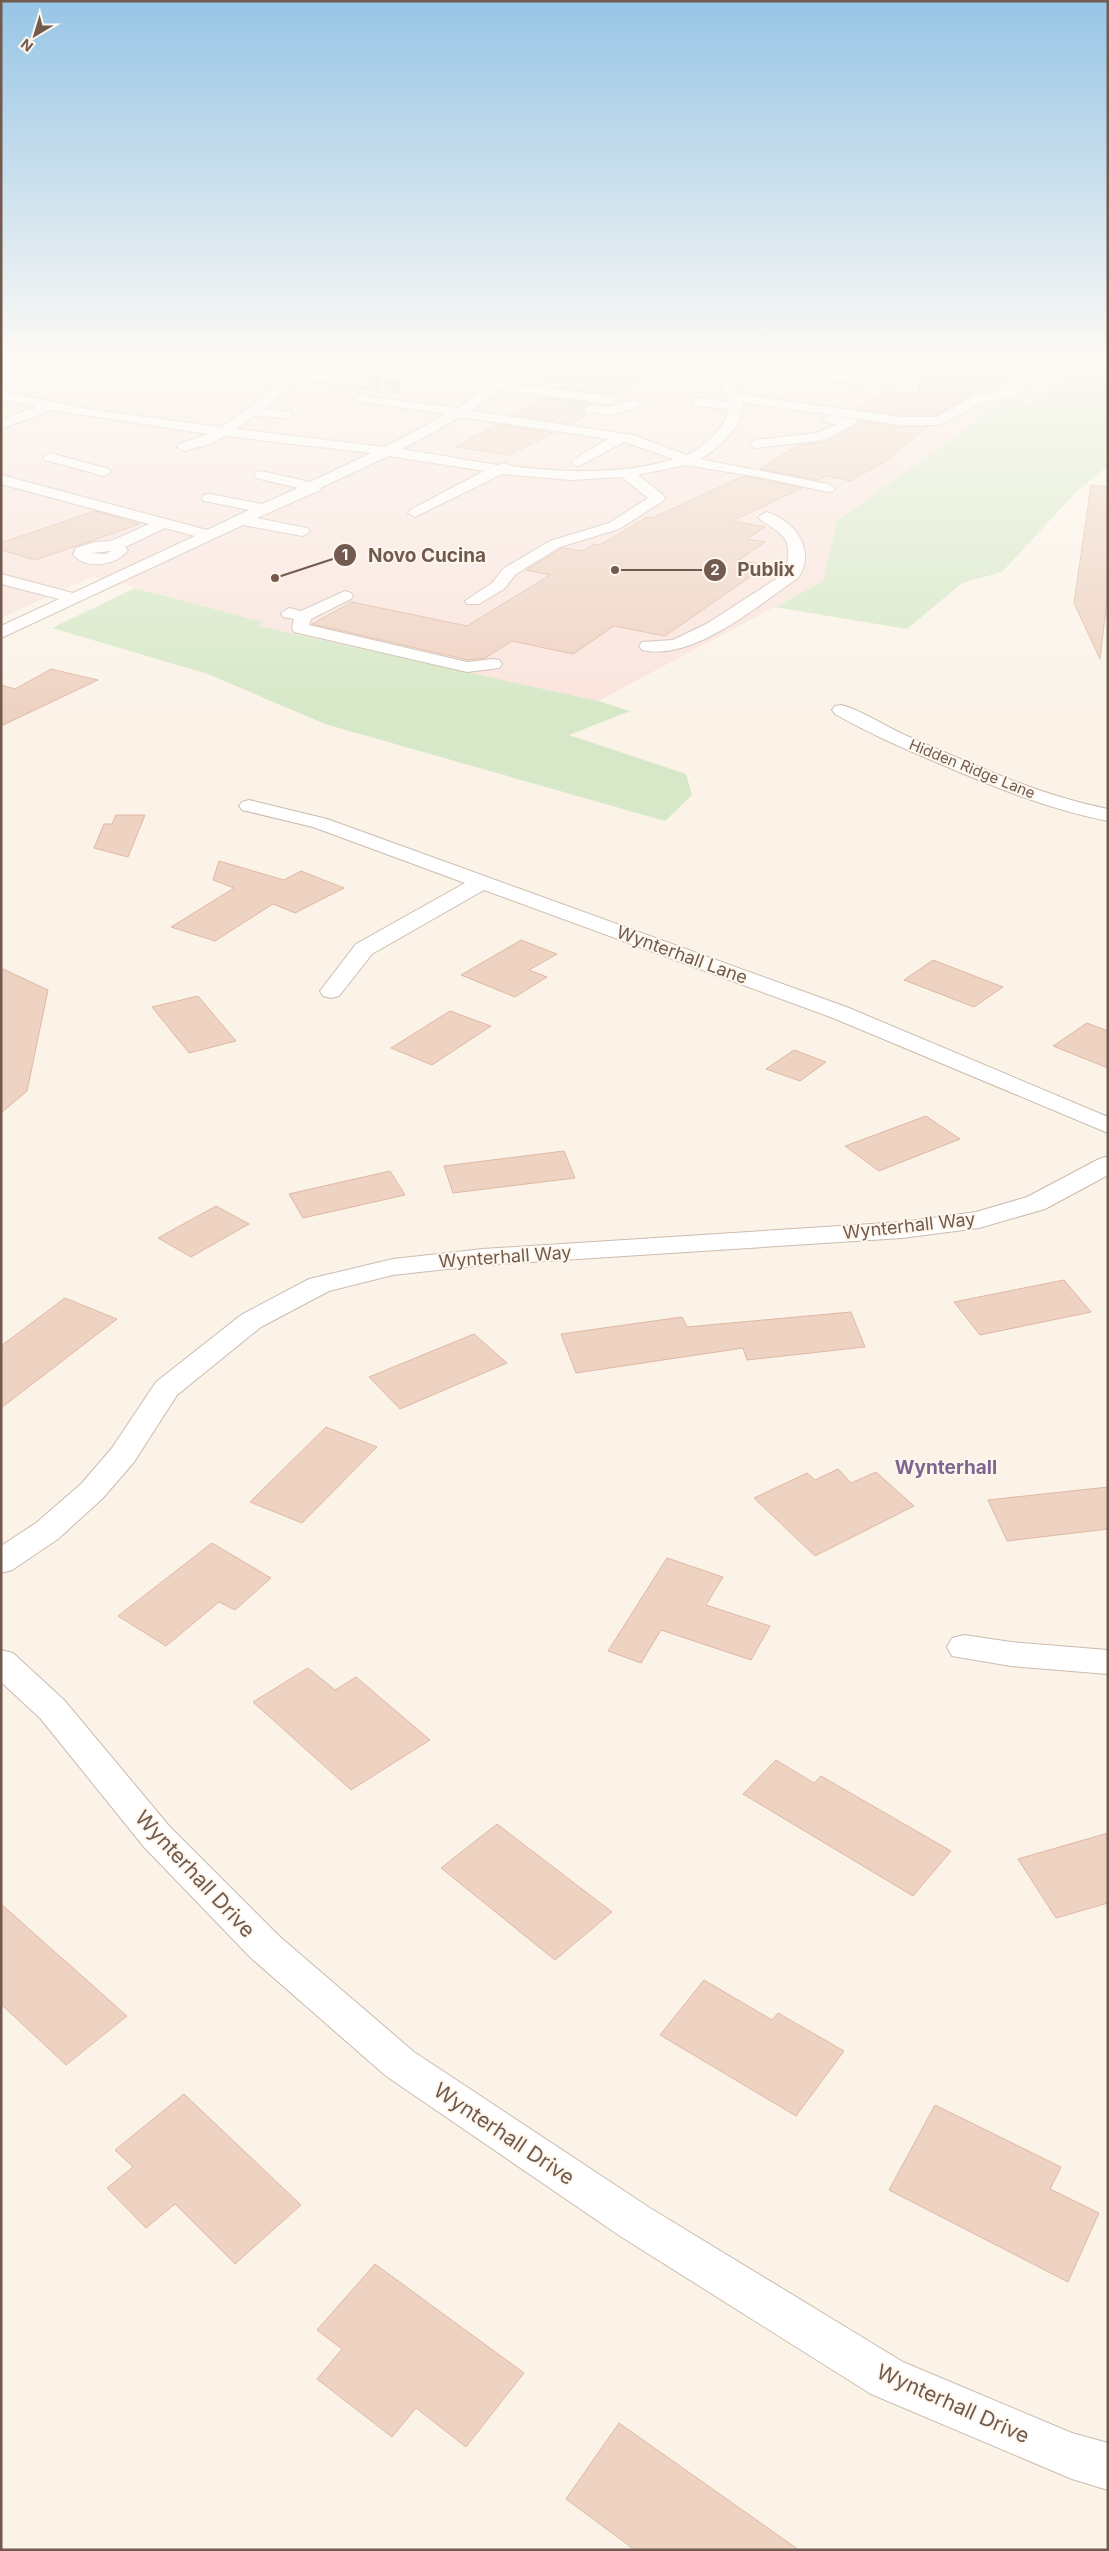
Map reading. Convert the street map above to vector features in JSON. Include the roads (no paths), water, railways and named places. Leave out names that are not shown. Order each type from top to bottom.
[{"type":"street","points":[[269,476],[315,487]]},
{"type":"street","points":[[1,632],[337,476]]},
{"type":"street","points":[[415,513],[486,476]]},
{"type":"street","points":[[560,476],[582,476]]},
{"type":"street","points":[[472,601],[498,586],[510,571],[554,544],[614,526],[666,499],[631,476]]},
{"type":"street","points":[[773,476],[828,488]]},
{"type":"street","points":[[2,480],[209,535]]},
{"type":"street","points":[[31,496],[46,491]]},
{"type":"street","points":[[208,498],[266,509]]},
{"type":"street","points":[[70,507],[86,502]]},
{"type":"street","points":[[648,646],[676,645],[714,627],[792,575],[799,550],[794,535],[766,517]]},
{"type":"street","points":[[242,520],[308,528],[283,542]]},
{"type":"street","points":[[114,546],[164,523]]},
{"type":"street","points":[[1,579],[74,598]]},
{"type":"street","points":[[345,596],[296,614],[300,628],[468,667],[492,664]]},
{"type":"street","name":"Hidden Ridge Lane","points":[[842,710],[866,725],[1018,790],[1076,810],[1108,815]]},
{"type":"street","name":"Wynterhall Lane","points":[[249,806],[320,823],[841,1013],[1108,1126]]},
{"type":"street","points":[[331,991],[364,949],[483,882]]},
{"type":"street","name":"Wynterhall Way","points":[[1,1562],[47,1531],[92,1491],[123,1456],[166,1389],[251,1321],[319,1285],[393,1267],[474,1258],[902,1230],[979,1220],[1036,1203],[1108,1164]]},
{"type":"street","points":[[964,1647],[1011,1654],[1108,1662]]},
{"type":"street","name":"Wynterhall Drive","points":[[1,1662],[52,1709],[157,1837],[265,1947],[400,2064],[635,2222],[887,2378],[1072,2456],[1108,2467]]},
{"type":"place","name":"Publix","points":[[615,570]]},
{"type":"place","name":"Novo Cucina","points":[[275,578]]},
{"type":"district","name":"Wynterhall","points":[[946,1467]]}]
